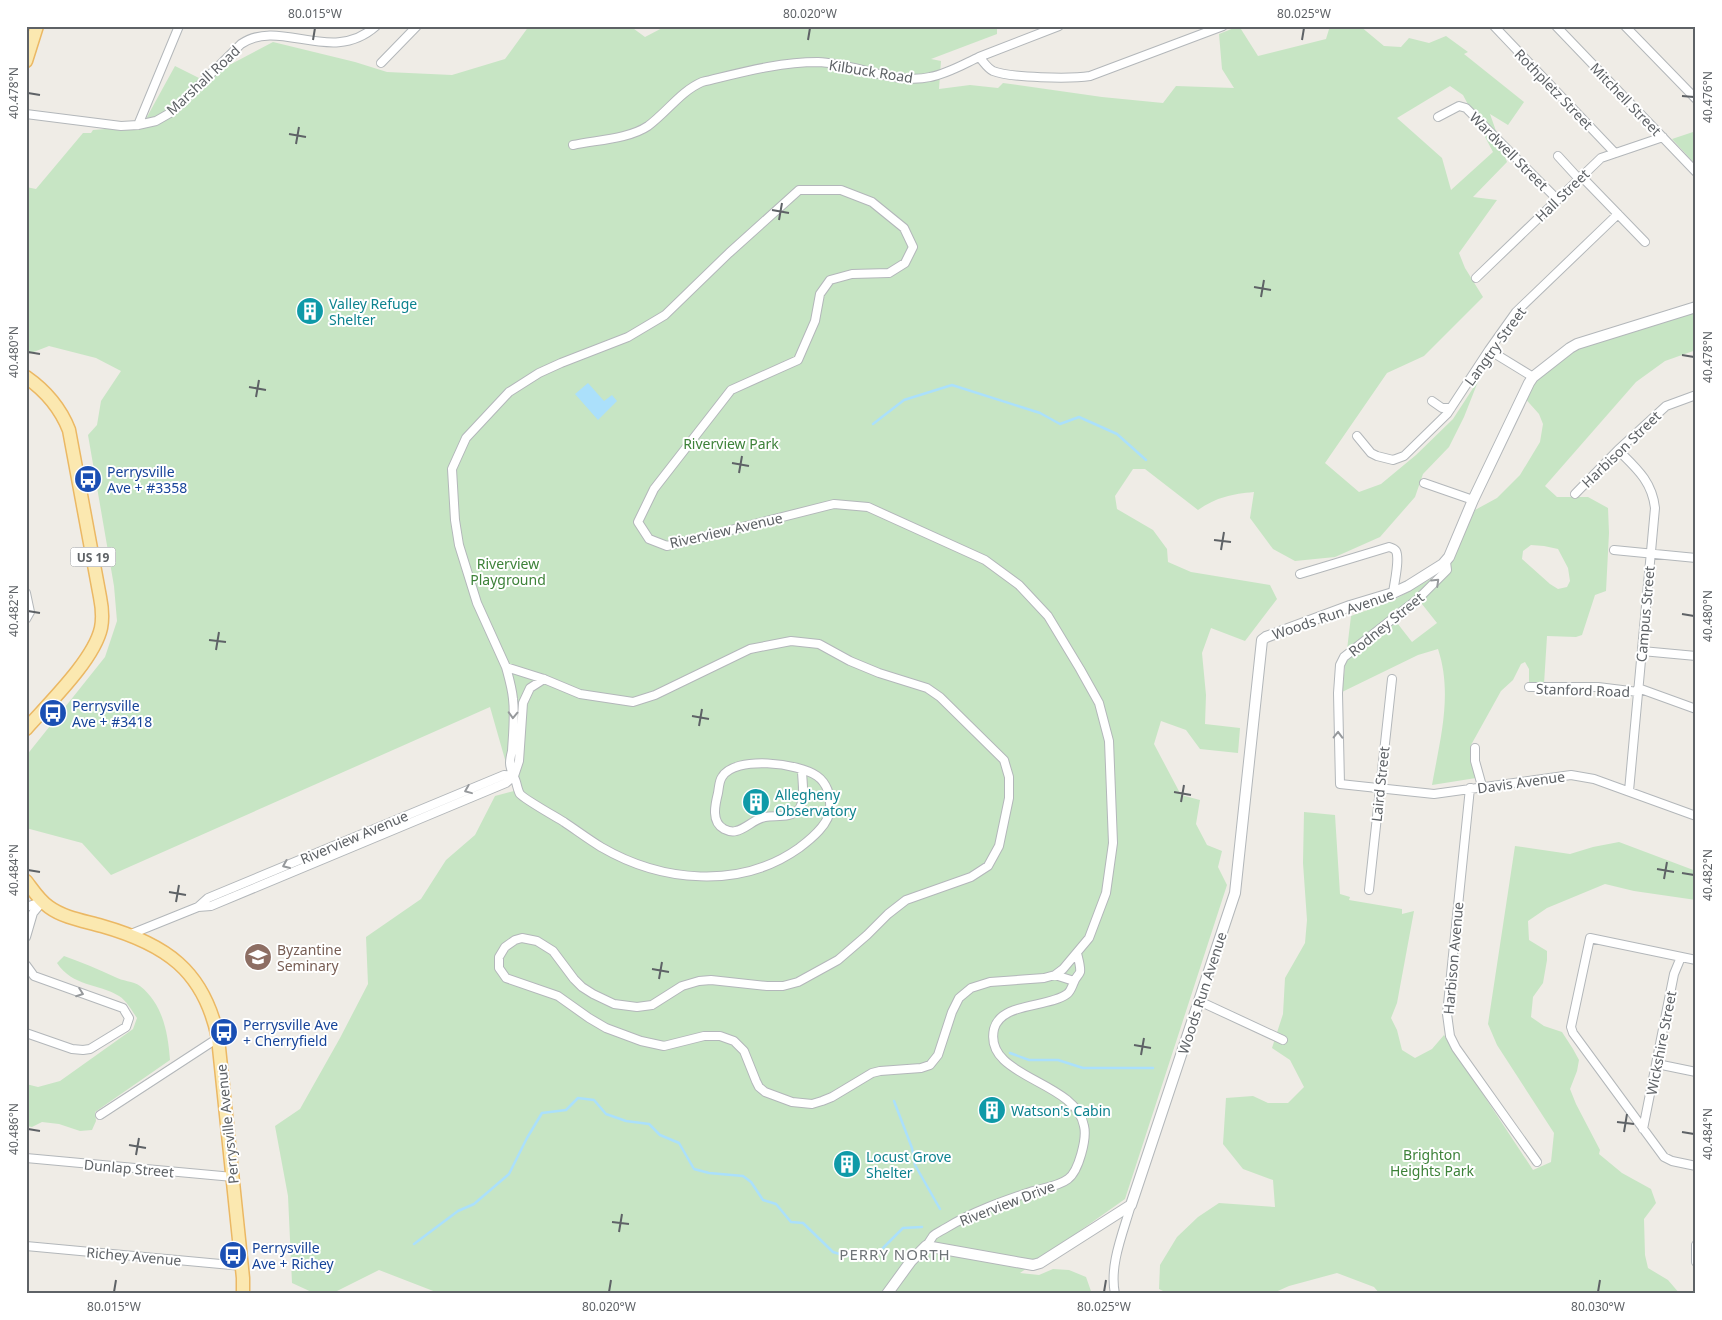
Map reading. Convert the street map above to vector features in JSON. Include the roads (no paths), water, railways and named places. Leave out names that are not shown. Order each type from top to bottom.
[{"type":"main road","points":[[26,61],[37,26]]},
{"type":"main road","name":"US 19","points":[[26,377],[50,397],[62,413],[69,430],[102,614],[99,636],[88,656],[26,729]]},
{"type":"main road","name":"Perrysville Avenue","points":[[26,881],[42,902],[51,909],[131,934],[161,949],[189,975],[205,999],[213,1018],[218,1038],[242,1266],[243,1294]]},
{"type":"street","points":[[138,125],[179,26]]},
{"type":"street","name":"Marshall Road","points":[[26,114],[121,126],[156,121],[170,113],[241,44],[248,40],[256,37],[274,36],[335,44],[360,38],[376,26]]},
{"type":"street","points":[[381,63],[417,26]]},
{"type":"street","name":"Kilbuck Road","points":[[573,144],[634,133],[648,126],[693,86],[702,82],[766,67],[818,62],[904,78],[931,77],[1059,26]]},
{"type":"street","points":[[980,57],[990,69],[1001,73],[1068,78],[1090,76],[1223,26]]},
{"type":"street","name":"Rothpletz Street","points":[[1494,26],[1615,153]]},
{"type":"street","name":"Mitchell Street","points":[[1556,26],[1696,172]]},
{"type":"street","points":[[1626,26],[1696,99]]},
{"type":"street","name":"Wardwell Street","points":[[1438,117],[1459,106],[1466,108],[1557,199]]},
{"type":"street","name":"Hall Street","points":[[1476,278],[1601,158],[1663,137]]},
{"type":"street","points":[[1558,156],[1645,242]]},
{"type":"street","name":"Riverview Avenue","points":[[802,770],[803,798],[800,808],[795,813],[762,818],[735,832],[728,831],[720,826],[715,819],[715,808],[722,777],[728,771],[746,764],[788,766],[802,770],[816,776],[825,784],[830,797],[830,811],[825,822],[818,831],[797,849],[757,869],[733,875],[702,877],[676,875],[643,866],[601,847],[520,794],[510,764],[514,700],[506,667],[476,602],[459,545],[455,520],[452,469],[466,438],[509,392],[539,373],[628,337],[665,315],[799,190],[841,190],[872,202],[904,228],[913,247],[905,263],[889,273],[852,274],[830,280],[820,294],[815,321],[798,360],[730,390],[654,489],[638,522],[649,539],[668,546],[834,504],[868,507],[985,560],[1019,585],[1048,616],[1099,704],[1109,741],[1113,843],[1106,893],[1089,938],[1063,969],[1055,975]]},
{"type":"street","name":"Langtry Street","points":[[1357,436],[1372,453],[1386,460],[1398,459],[1404,456],[1451,408],[1516,312],[1618,214]]},
{"type":"street","points":[[1446,562],[1473,500],[1533,377],[1577,344],[1696,307]]},
{"type":"street","points":[[1489,350],[1533,377]]},
{"type":"street","name":"Harbison Street","points":[[1575,494],[1618,450],[1666,406],[1696,395]]},
{"type":"street","points":[[1432,401],[1442,408],[1451,408]]},
{"type":"street","name":"Campus Street","points":[[1618,450],[1647,482],[1654,494],[1655,508],[1629,791]]},
{"type":"street","points":[[1424,483],[1473,500]]},
{"type":"street","points":[[1300,574],[1389,547],[1396,552],[1397,560],[1393,593]]},
{"type":"street","points":[[1614,550],[1696,558]]},
{"type":"street","name":"Woods Run Avenue","points":[[1131,1205],[1236,886],[1262,640],[1350,606],[1393,593],[1408,586],[1446,562]]},
{"type":"street","name":"Rodney Street","points":[[1340,784],[1338,693],[1341,663],[1344,657],[1427,591],[1447,570],[1446,562]]},
{"type":"street","points":[[26,593],[30,612],[26,619]]},
{"type":"street","points":[[506,667],[544,678],[580,694],[632,702],[656,695],[750,649],[792,641],[819,644],[850,661],[879,673],[927,688],[940,697],[1004,760],[1009,777],[1009,798],[999,846],[988,866],[971,877],[906,900],[844,955],[798,982],[783,986],[766,986],[712,980],[699,981],[682,986],[652,1005],[624,1006],[604,1000],[582,988],[553,951],[537,941],[522,938],[509,943],[502,951],[498,962],[499,968],[506,978],[558,996],[597,1024],[649,1043],[664,1046],[704,1036],[728,1038],[744,1051],[759,1087],[782,1100],[812,1104],[832,1098],[872,1073],[921,1068],[930,1065],[938,1055],[952,1012],[959,998],[971,988],[990,982],[1034,979],[1055,975],[1074,981],[1080,972],[1077,953]]},
{"type":"street","points":[[1642,651],[1696,656]]},
{"type":"street","points":[[514,776],[519,761],[523,703],[530,688],[544,678]]},
{"type":"street","name":"Laird Street","points":[[1369,890],[1392,679]]},
{"type":"street","name":"Stanford Road","points":[[1529,687],[1598,687],[1638,690],[1696,709]]},
{"type":"street","points":[[1475,748],[1475,761],[1482,786]]},
{"type":"street","name":"Davis Avenue","points":[[1340,784],[1430,794],[1571,775],[1594,779],[1696,816]]},
{"type":"street","name":"Riverview Avenue","points":[[131,934],[198,907],[212,906],[506,783],[514,776]]},
{"type":"street","name":"Harbison Avenue","points":[[1470,788],[1448,1029],[1456,1048],[1537,1162]]},
{"type":"street","points":[[26,906],[42,902]]},
{"type":"street","points":[[26,937],[33,913],[42,902]]},
{"type":"street","points":[[1696,960],[1590,938],[1571,1027],[1573,1033],[1664,1157],[1672,1161],[1696,1166]]},
{"type":"street","name":"Wickshire Street","points":[[1644,1129],[1674,974],[1680,957]]},
{"type":"street","points":[[26,965],[34,976],[122,1008],[129,1018],[126,1027],[86,1050],[72,1049],[26,1032]]},
{"type":"street","name":"Riverview Drive","points":[[926,1246],[934,1235],[960,1219],[1027,1193],[1064,1182],[1075,1170],[1082,1151],[1085,1132],[1084,1124],[1077,1109],[1055,1091],[1005,1062],[998,1051],[994,1038],[996,1025],[1004,1016],[1022,1008],[1061,997],[1070,991],[1074,981]]},
{"type":"street","points":[[1199,1001],[1283,1040]]},
{"type":"street","points":[[100,1115],[218,1038]]},
{"type":"street","points":[[1656,1064],[1696,1072]]},
{"type":"street","name":"Dunlap Street","points":[[26,1158],[233,1177]]},
{"type":"street","points":[[888,1294],[911,1261],[926,1246],[1033,1265],[1040,1263],[1131,1205]]},
{"type":"street","points":[[1115,1294],[1113,1283],[1116,1257],[1131,1205]]},
{"type":"street","points":[[1696,1245],[1696,1262]]},
{"type":"street","name":"Richey Avenue","points":[[26,1246],[242,1266]]},
{"type":"water","points":[[588,383],[604,401],[612,395],[617,401],[598,420],[575,394]]},
{"type":"waterway","points":[[873,424],[904,400],[952,385],[1040,413],[1060,424],[1079,417],[1117,434],[1146,460]]},
{"type":"waterway","points":[[1010,1053],[1029,1060],[1058,1060],[1083,1068],[1153,1068]]},
{"type":"waterway","points":[[414,1244],[458,1211],[474,1204],[509,1174],[542,1113],[566,1110],[578,1098],[594,1100],[606,1114],[626,1121],[649,1124],[660,1135],[679,1143],[694,1169],[709,1173],[743,1176],[751,1182],[763,1200],[776,1204],[791,1222],[803,1223],[833,1252],[846,1256],[881,1250],[903,1228],[922,1227]]},
{"type":"waterway","points":[[894,1101],[912,1148],[915,1165],[940,1209]]},
{"type":"place","name":"Valley Refuge Shelter","points":[[310,311]]},
{"type":"place","name":"Perrysville Ave + #3358","points":[[88,479]]},
{"type":"place","name":"Perrysville Ave + #3418","points":[[53,713]]},
{"type":"place","name":"Allegheny Observatory","points":[[756,802]]},
{"type":"place","name":"Byzantine Seminary","points":[[258,957]]},
{"type":"place","name":"Perrysville Ave + Cherryfield","points":[[224,1032]]},
{"type":"place","name":"Watson's Cabin","points":[[992,1110]]},
{"type":"place","name":"Locust Grove Shelter","points":[[847,1164]]},
{"type":"place","name":"Perrysville Ave + Richey","points":[[233,1255]]},
{"type":"district","name":"PERRY NORTH","points":[[895,1254]]},
{"type":"park label","name":"Riverview Park","points":[[731,443]]},
{"type":"park label","name":"Riverview Playground","points":[[508,572]]},
{"type":"park label","name":"Brighton Heights Park","points":[[1432,1162]]}]
